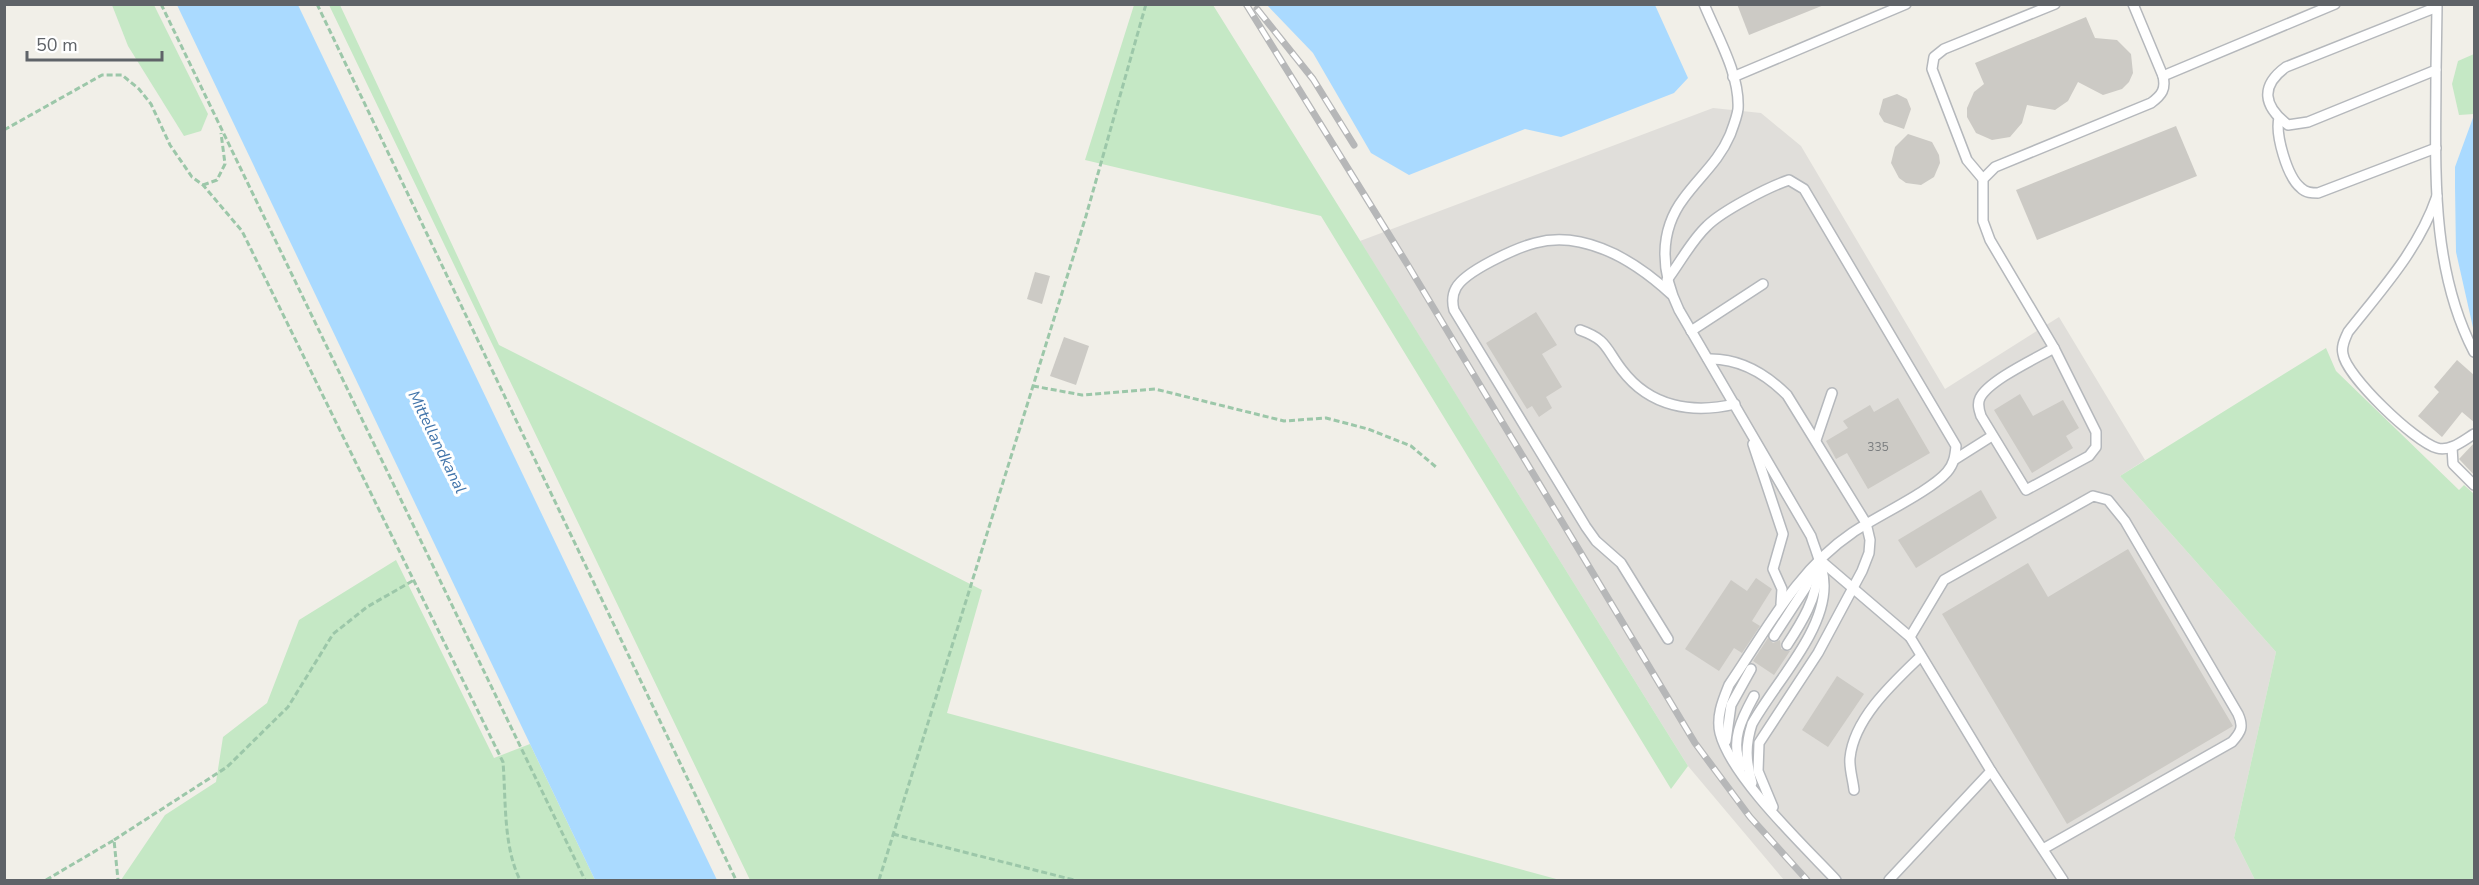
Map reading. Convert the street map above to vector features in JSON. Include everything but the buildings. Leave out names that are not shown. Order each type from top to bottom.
[{"type":"lane","points":[[1704,4],[1733,78],[1738,110],[1732,129],[1713,165],[1683,198],[1666,233],[1664,256],[1667,280],[1671,294],[1691,331],[1811,536],[1824,587],[1821,609],[1814,626],[1763,704],[1747,741],[1746,758],[1754,790]]},
{"type":"lane","points":[[1733,78],[1906,4]]},
{"type":"lane","points":[[1983,178],[1967,160],[1932,69],[1934,57],[1944,49],[2055,4]]},
{"type":"lane","points":[[2054,348],[1989,387],[1978,405],[1992,436],[2026,490],[2089,456],[2096,447],[2096,432],[2054,348],[1990,240],[1983,221],[1981,198],[1983,178],[1995,167],[2151,103],[2160,97],[2165,86],[2163,76],[2133,4]]},
{"type":"lane","points":[[2163,76],[2335,4]]},
{"type":"lane","points":[[2436,70],[2308,122],[2288,125],[2279,118],[2269,102],[2268,88],[2272,76],[2286,67],[2437,6],[2437,196],[2443,250],[2453,303],[2475,352]]},
{"type":"lane","points":[[2279,118],[2278,135],[2294,179],[2300,188],[2309,193],[2318,193],[2436,148]]},
{"type":"lane","points":[[1667,280],[1707,226],[1717,219],[1773,185],[1789,180],[1804,189],[1946,427],[1956,446],[1954,460]]},
{"type":"lane","points":[[2437,196],[2428,223],[2415,246],[2348,332],[2343,343],[2343,354],[2353,375],[2397,420],[2437,448],[2452,447],[2475,434]]},
{"type":"lane","points":[[1668,639],[1621,563],[1596,541],[1586,527],[1454,310],[1452,300],[1455,289],[1462,279],[1474,272],[1519,248],[1535,243],[1564,240],[1602,249],[1648,273],[1671,294]]},
{"type":"lane","points":[[1691,331],[1763,284]]},
{"type":"lane","points":[[1580,330],[1600,337],[1622,371],[1637,386],[1672,407],[1706,409],[1735,404]]},
{"type":"lane","points":[[1708,359],[1724,358],[1741,363],[1774,382],[1798,410],[1866,523],[1870,540],[1869,553],[1853,588],[1818,653],[1759,743],[1758,771],[1779,820]]},
{"type":"lane","points":[[1816,440],[1832,393]]},
{"type":"lane","points":[[1747,425],[1784,534],[1773,569],[1782,589],[1783,599],[1778,613]]},
{"type":"lane","points":[[1836,880],[1779,820],[1725,749],[1720,731],[1722,702],[1729,685],[1818,558],[1866,523],[1937,481],[1954,460],[1992,436]]},
{"type":"lane","points":[[2452,447],[2453,465],[2475,485]]},
{"type":"lane","points":[[1910,637],[1944,580],[2093,496],[2108,500],[2125,521],[2238,714],[2242,723],[2241,732],[2232,742],[2043,849]]},
{"type":"lane","points":[[1818,558],[1910,637],[1991,771],[2063,880]]},
{"type":"lane","points":[[1774,636],[1806,587],[1818,558]]},
{"type":"lane","points":[[1787,645],[1810,605],[1818,581],[1818,558]]},
{"type":"lane","points":[[1854,790],[1850,758],[1861,727],[1883,693],[1922,657]]},
{"type":"lane","points":[[1725,749],[1731,705],[1751,669]]},
{"type":"lane","points":[[1754,696],[1741,719],[1736,739],[1740,762],[1754,790]]},
{"type":"lane","points":[[1889,880],[1991,771]]},
{"type":"path","points":[[161,4],[585,880]]},
{"type":"path","points":[[317,4],[736,880]]},
{"type":"path","points":[[879,880],[1086,216],[1146,4]]},
{"type":"path","points":[[4,130],[102,75],[122,75],[139,89],[151,104],[175,153],[192,177],[203,184],[242,231],[503,762],[508,832],[514,869],[520,880]]},
{"type":"path","points":[[203,184],[217,180],[225,164],[220,129]]},
{"type":"path","points":[[1032,386],[1082,395],[1155,389],[1284,420],[1326,418],[1368,429],[1411,446],[1436,467]]},
{"type":"path","points":[[46,880],[114,840],[227,767],[288,707],[333,634],[367,607],[414,580]]},
{"type":"path","points":[[893,834],[1074,880]]},
{"type":"path","points":[[114,840],[118,880]]},
{"type":"shaded area","points":[[1713,108],[1761,113],[1801,146],[1945,389],[2059,317],[2145,460],[2120,476],[2276,652],[2234,838],[2255,880],[1784,880],[1688,766],[1360,241]]},
{"type":"green space","points":[[112,5],[154,5],[208,114],[201,131],[184,136],[128,46]]},
{"type":"green space","points":[[329,5],[340,5],[499,345],[982,590],[947,713],[1560,880],[750,880]]},
{"type":"green space","points":[[1134,5],[1213,5],[1688,766],[1671,789],[1321,216],[1085,160]]},
{"type":"green space","points":[[2474,54],[2474,114],[2459,115],[2452,84],[2458,61]]},
{"type":"green space","points":[[2326,348],[2336,371],[2459,490],[2464,485],[2474,494],[2474,880],[2255,880],[2234,838],[2276,652],[2120,476]]},
{"type":"green space","points":[[396,560],[494,758],[530,744],[595,880],[121,880],[165,815],[216,782],[223,737],[267,703],[299,620]]},
{"type":"water","name":"Mittellandkanal","points":[[177,5],[298,5],[717,880],[595,880]]},
{"type":"water","points":[[1267,5],[1655,5],[1688,78],[1674,93],[1561,137],[1525,129],[1409,175],[1371,153],[1313,53]]},
{"type":"water","points":[[2474,115],[2474,332],[2456,252],[2455,167]]},
{"type":"railway","points":[[1246,4],[1409,267],[1695,743],[1750,817],[1807,880]]},
{"type":"railway","points":[[1257,9],[1313,79],[1354,145]]}]
